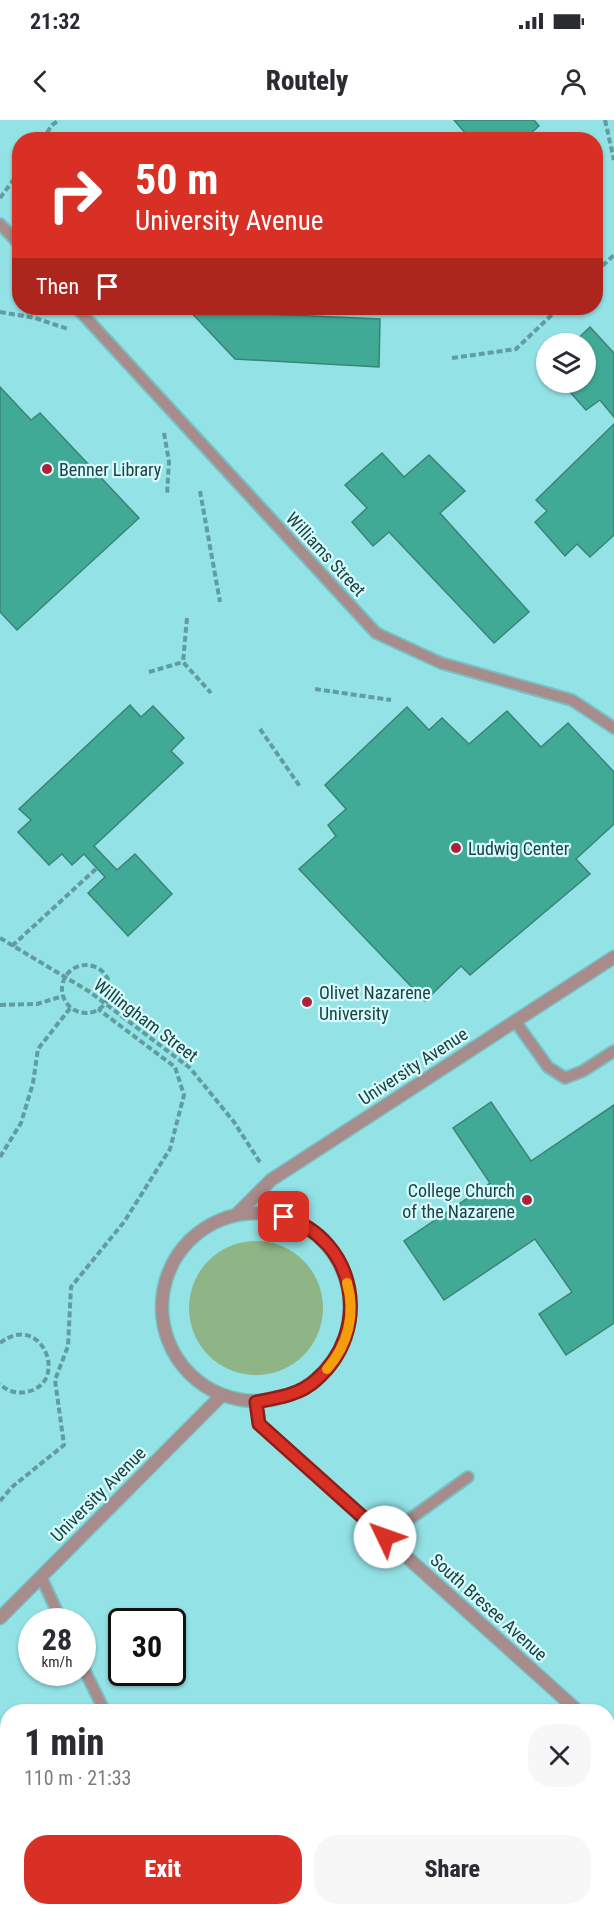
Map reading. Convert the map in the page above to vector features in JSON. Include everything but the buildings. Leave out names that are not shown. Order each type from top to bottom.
[{"type":"street","name":"University Avenue","points":[[237,1214],[271,1180],[614,957]]},
{"type":"street","name":"University Avenue","points":[[269,1212],[300,1222],[325,1240],[343,1267],[351,1297],[349,1329],[337,1358],[315,1382],[287,1396],[256,1402],[222,1395],[195,1379],[175,1356],[164,1329],[161,1298],[169,1269],[185,1244],[209,1224],[237,1214],[269,1212]]},
{"type":"street","name":"University Avenue","points":[[0,1618],[222,1395]]},
{"type":"street","name":"South Bresee Avenue","points":[[256,1402],[259,1424],[570,1704]]},
{"type":"lane","points":[[0,224],[12,237]]},
{"type":"lane","name":"Williams Street","points":[[83,315],[376,633],[441,663],[572,700],[614,728]]},
{"type":"lane","points":[[515,1021],[548,1067],[566,1078],[583,1071],[614,1051]]},
{"type":"lane","points":[[385,1537],[468,1477]]},
{"type":"lane","points":[[40,1577],[55,1608]]},
{"type":"lane","points":[[92,1686],[101,1704]]},
{"type":"path","points":[[47,132],[59,120]]},
{"type":"path","points":[[605,120],[614,160]]},
{"type":"path","points":[[0,198],[12,182]]},
{"type":"path","points":[[603,265],[614,255]]},
{"type":"path","points":[[17,315],[67,328],[75,336]]},
{"type":"path","points":[[452,358],[516,349],[552,315]]},
{"type":"path","points":[[163,429],[169,462],[167,495]]},
{"type":"path","points":[[200,491],[220,602]]},
{"type":"path","points":[[187,618],[183,662],[211,693]]},
{"type":"path","points":[[149,672],[183,662]]},
{"type":"path","points":[[315,689],[391,699]]},
{"type":"path","points":[[260,729],[301,788]]},
{"type":"path","points":[[12,946],[97,868]]},
{"type":"path","name":"Willingham Street","points":[[0,938],[105,1003],[190,1068],[234,1122],[271,1180]]},
{"type":"path","points":[[82,965],[102,970],[110,983],[110,991],[105,1003],[98,1009],[84,1013],[71,1007],[63,996],[65,977],[82,965]]},
{"type":"path","points":[[0,1005],[38,1004],[63,996]]},
{"type":"path","points":[[0,1157],[21,1123],[33,1083],[39,1049],[71,1007]]},
{"type":"path","points":[[0,1501],[12,1487],[63,1444],[55,1380],[68,1346],[71,1287],[124,1222],[170,1149],[184,1095],[175,1067],[98,1009]]},
{"type":"path","points":[[0,1343],[15,1335],[33,1337],[40,1342],[49,1358],[46,1376],[33,1390],[23,1393],[13,1392],[0,1384]]},
{"type":"path","points":[[46,1376],[55,1380]]},
{"type":"green space","points":[[256,1241],[281,1247],[303,1261],[317,1283],[323,1308],[317,1333],[303,1355],[281,1369],[256,1375],[231,1369],[209,1355],[195,1333],[189,1308],[195,1283],[209,1261],[231,1247]]},
{"type":"slow traffic","points":[[327,1369],[337,1358],[349,1329],[351,1297],[347,1283]]},
{"type":"place","name":"Benner Library","points":[[47,469]]},
{"type":"place","name":"Ludwig Center","points":[[456,848]]},
{"type":"place","name":"Olivet Nazarene University","points":[[307,1002]]},
{"type":"place","name":"College Church of the Nazarene","points":[[527,1200]]},
{"type":"route","points":[[284,1217],[300,1222],[325,1240],[343,1267],[351,1297],[349,1329],[337,1358],[315,1382],[287,1396],[256,1402],[259,1424],[385,1537]]}]
